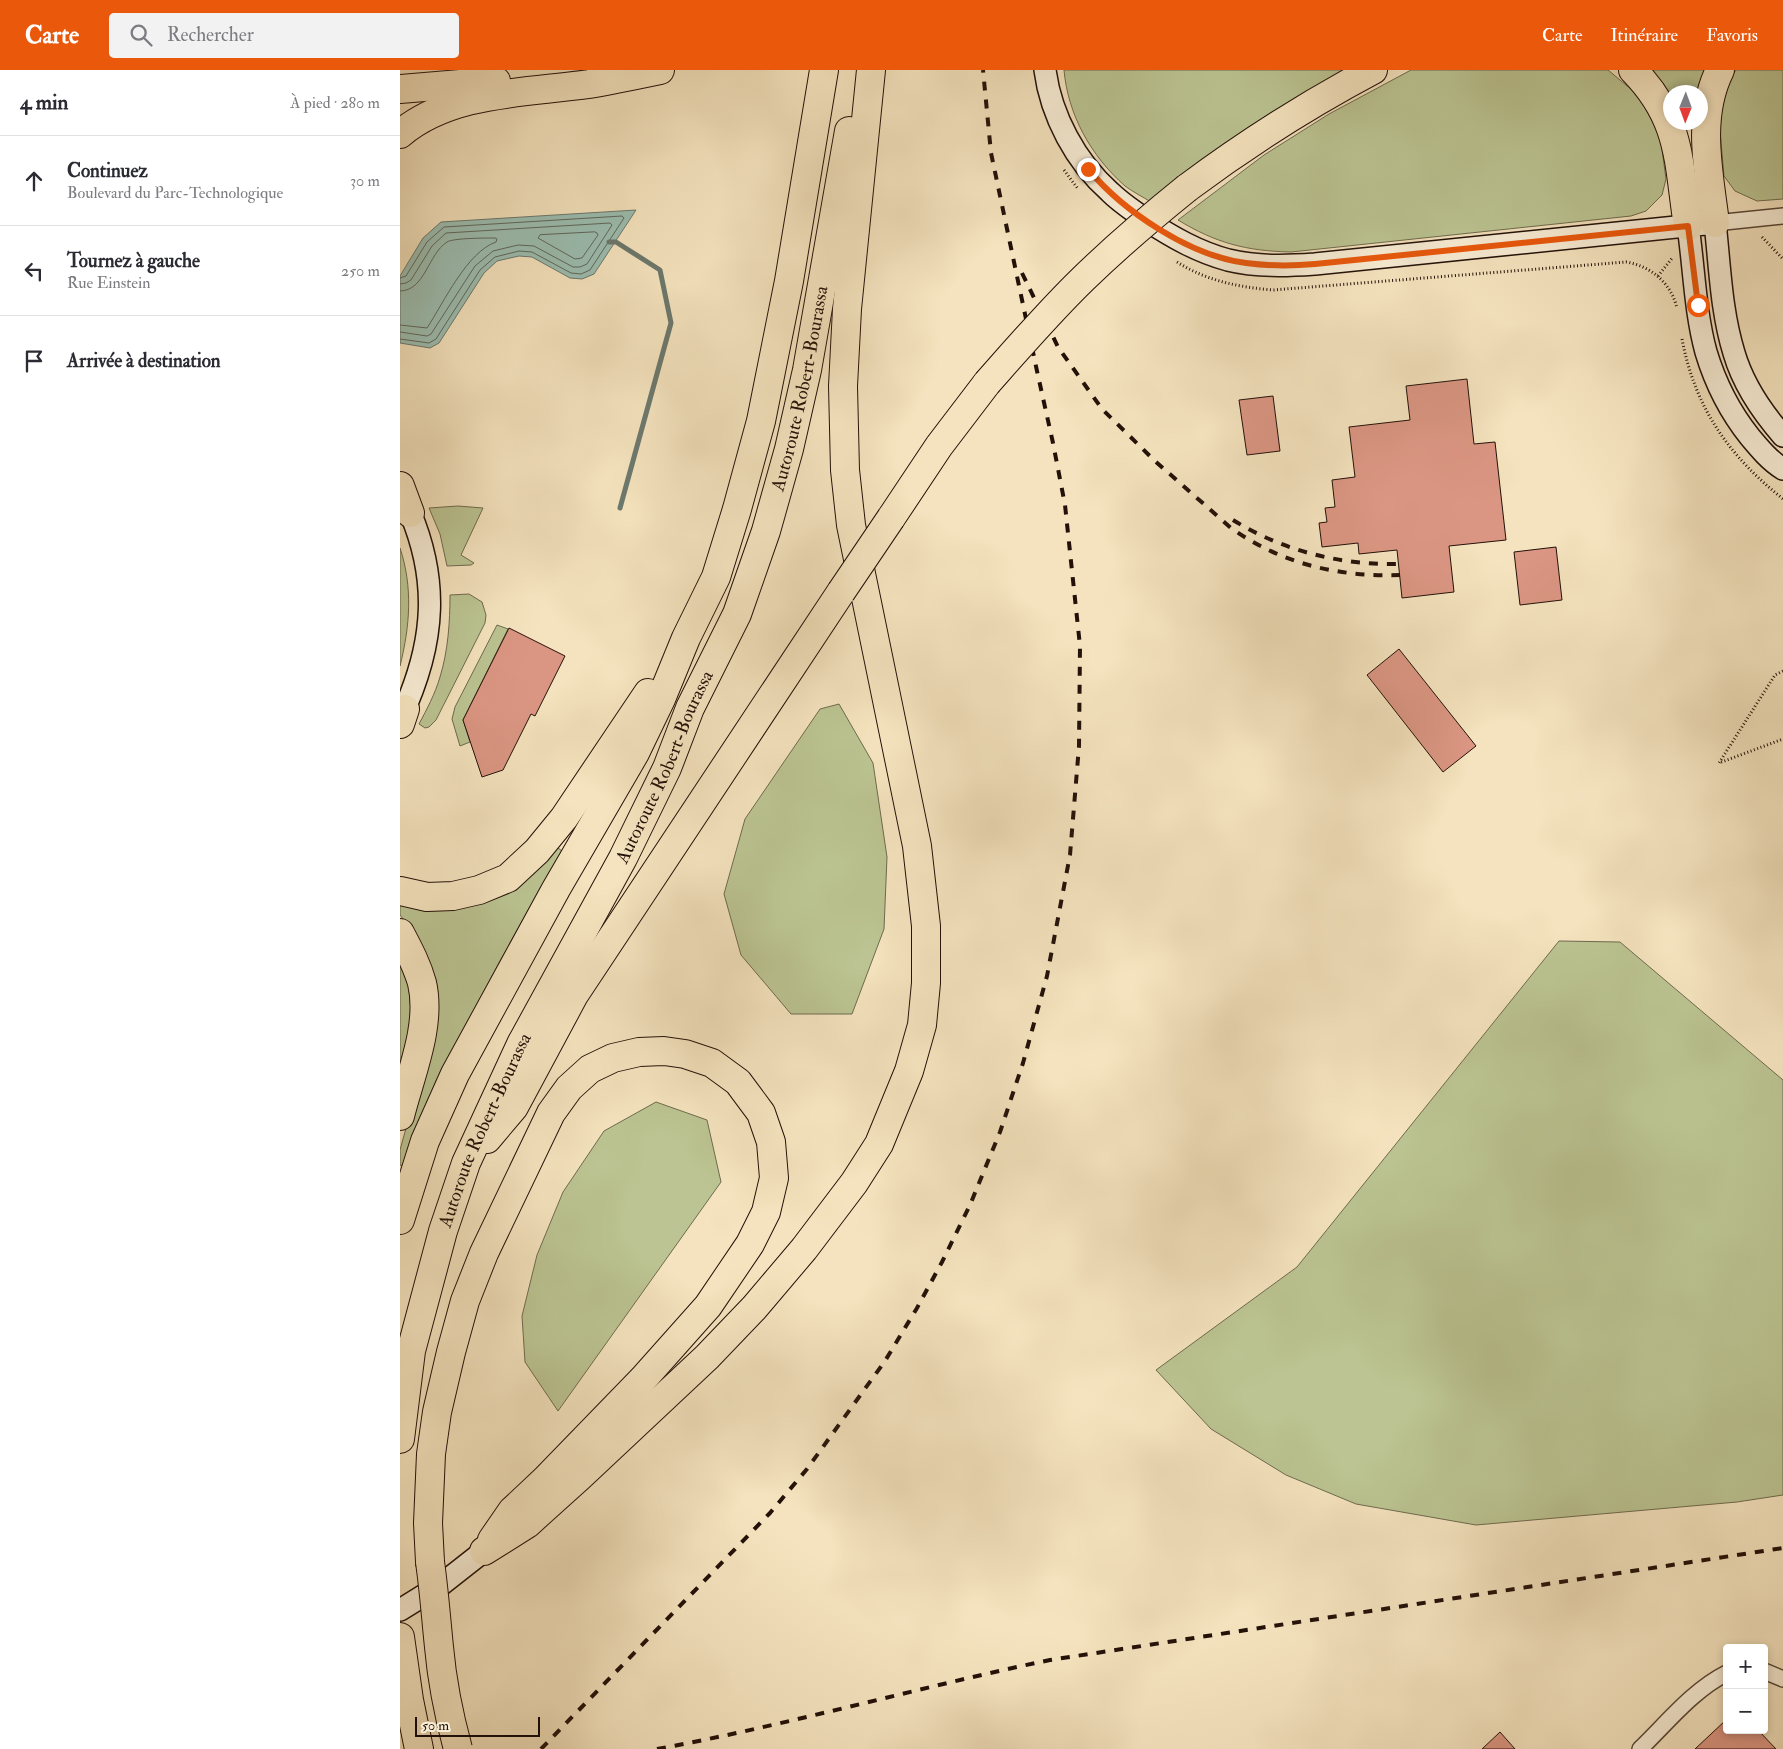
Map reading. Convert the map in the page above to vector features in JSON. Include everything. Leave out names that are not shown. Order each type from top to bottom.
[{"type":"highway","points":[[400,89],[589,73],[650,70]]},
{"type":"highway","points":[[400,134],[415,122],[430,114],[465,102],[514,93],[590,84],[660,70]]},
{"type":"highway","name":"Autoroute Robert-Bourassa","points":[[400,1220],[426,1141],[455,1074],[546,906],[634,753],[661,699],[686,638],[716,577],[761,421],[789,281],[822,70]]},
{"type":"highway","name":"Autoroute Robert-Bourassa","points":[[400,1439],[411,1351],[443,1231],[466,1163],[521,1044],[623,858],[667,768],[690,708],[737,614],[766,530],[789,448],[807,370],[859,70]]},
{"type":"highway","points":[[484,1551],[527,1524],[707,1357],[754,1308],[804,1249],[854,1184],[879,1144],[912,1062],[922,1024],[926,983],[926,926],[917,846],[851,525],[845,470],[843,386],[847,309],[872,70]]},
{"type":"highway","points":[[466,1163],[514,1107],[574,996],[939,446],[987,383],[1082,280],[1134,232],[1187,188],[1260,136],[1327,94],[1373,70]]},
{"type":"highway","points":[[1633,70],[1658,102],[1673,131],[1680,161],[1688,226]]},
{"type":"highway","points":[[1715,224],[1706,125],[1708,101],[1720,70]]},
{"type":"highway","points":[[400,486],[405,502]]},
{"type":"highway","points":[[403,888],[427,897],[452,896],[480,890],[508,878],[538,851],[564,818],[686,638]]},
{"type":"highway","points":[[400,934],[413,958],[422,985],[425,1011],[422,1036],[400,1116]]},
{"type":"highway","points":[[458,1749],[439,1648],[428,1524],[431,1454],[437,1412],[465,1301],[484,1253],[551,1113],[569,1088],[590,1069],[613,1058],[639,1052],[664,1051],[685,1054],[712,1063],[738,1082],[761,1113],[771,1142],[774,1178],[766,1212],[750,1244],[708,1306],[643,1379],[512,1511],[484,1551]]},
{"type":"highway","points":[[400,1637],[409,1700],[419,1749]]},
{"type":"street","points":[[1045,70],[1050,93],[1061,124],[1079,155],[1098,180],[1121,202],[1166,232],[1194,247],[1228,260],[1270,265],[1315,264],[1783,216]]},
{"type":"street","points":[[1715,224],[1726,318],[1735,355],[1759,405],[1783,436]]},
{"type":"street","points":[[1688,226],[1702,331],[1711,366],[1725,398],[1744,430],[1766,455],[1783,468]]},
{"type":"street","points":[[402,717],[422,663],[430,616],[426,564],[405,502]]},
{"type":"street","points":[[400,1610],[442,1584],[484,1551]]},
{"type":"street","points":[[1768,1673],[1783,1679]]},
{"type":"street","points":[[1640,1749],[1698,1692],[1723,1675]]},
{"type":"path","points":[[1059,164],[1080,190]]},
{"type":"path","points":[[1762,237],[1783,259]]},
{"type":"path","points":[[1176,262],[1218,281],[1248,288],[1273,290],[1617,261],[1644,266],[1658,276],[1674,255]]},
{"type":"path","points":[[1783,671],[1775,675],[1719,763],[1783,739]]},
{"type":"green space","points":[[1064,70],[1350,70],[1151,202],[1125,186],[1102,162],[1092,148],[1083,134],[1070,103]]},
{"type":"green space","points":[[1411,70],[1608,70],[1638,95],[1660,134],[1666,179],[1662,195],[1646,211],[1631,216],[1291,252],[1245,248],[1205,235],[1178,220],[1264,155],[1329,114]]},
{"type":"green space","points":[[1652,70],[1711,70],[1704,85],[1663,85]]},
{"type":"green space","points":[[1736,70],[1783,70],[1783,199],[1757,201],[1735,191],[1724,176],[1719,119],[1723,99]]},
{"type":"green space","points":[[458,506],[483,508],[461,555],[474,563],[471,565],[447,566],[440,534],[429,508]]},
{"type":"green space","points":[[400,548],[407,577],[409,607],[400,666]]},
{"type":"green space","points":[[469,594],[482,602],[486,615],[485,623],[436,720],[429,727],[425,728],[419,724],[433,695],[443,667],[450,616],[450,595]]},
{"type":"green space","points":[[497,625],[508,629],[463,720],[470,742],[460,746],[452,719],[455,707]]},
{"type":"green space","points":[[839,704],[873,763],[887,857],[884,929],[852,1014],[791,1014],[741,955],[724,894],[745,819],[820,709]]},
{"type":"green space","points":[[557,847],[562,851],[501,959],[436,1081],[402,1166],[400,1165],[400,1150],[434,1028],[435,979],[427,956],[417,936],[400,915],[400,901],[417,906]]},
{"type":"green space","points":[[1559,941],[1620,942],[1783,1080],[1783,1495],[1737,1502],[1476,1525],[1356,1504],[1286,1475],[1211,1429],[1156,1370],[1297,1267]]},
{"type":"green space","points":[[400,962],[408,978],[412,1020],[400,1064]]},
{"type":"green space","points":[[656,1102],[707,1120],[721,1182],[558,1411],[525,1362],[522,1316],[537,1255],[563,1192],[604,1131]]},
{"type":"water","points":[[636,210],[594,274],[582,279],[570,278],[532,257],[519,256],[497,261],[484,273],[439,343],[430,348],[400,343],[400,276],[423,238],[441,222]]},
{"type":"building","points":[[1467,379],[1474,444],[1495,442],[1506,540],[1449,546],[1454,592],[1402,598],[1397,550],[1359,554],[1358,543],[1322,547],[1319,523],[1327,522],[1325,508],[1335,507],[1332,480],[1355,477],[1349,427],[1410,420],[1406,386]]},
{"type":"building","points":[[1273,396],[1280,451],[1247,455],[1239,400]]},
{"type":"building","points":[[1556,547],[1562,600],[1520,605],[1514,552]]},
{"type":"building","points":[[509,628],[565,656],[535,716],[531,714],[503,770],[482,777],[463,720]]},
{"type":"building","points":[[1399,649],[1476,746],[1443,772],[1367,675]]},
{"type":"building","points":[[1723,1723],[1723,1734],[1762,1734],[1776,1749],[1695,1749]]},
{"type":"building","points":[[1500,1732],[1515,1749],[1482,1749]]},
{"type":"waterway","points":[[609,242],[616,242],[660,270],[671,323],[620,508]]},
{"type":"railway","points":[[541,1749],[770,1513],[807,1469],[885,1361],[917,1308],[970,1205],[1000,1132],[1023,1063],[1047,976],[1070,855],[1079,746],[1080,646],[1065,505],[991,153],[983,70]]},
{"type":"railway","points":[[1022,273],[1058,347],[1102,409],[1155,461],[1231,528],[1270,551],[1311,566],[1355,574],[1400,575]]},
{"type":"railway","points":[[1233,520],[1272,540],[1312,554],[1355,562],[1398,564]]},
{"type":"railway","points":[[657,1749],[756,1729],[1050,1660],[1783,1548]]},
{"type":"route","points":[[1088,169],[1121,202],[1179,240],[1228,260],[1262,265],[1315,264],[1688,226],[1698,305]]}]
